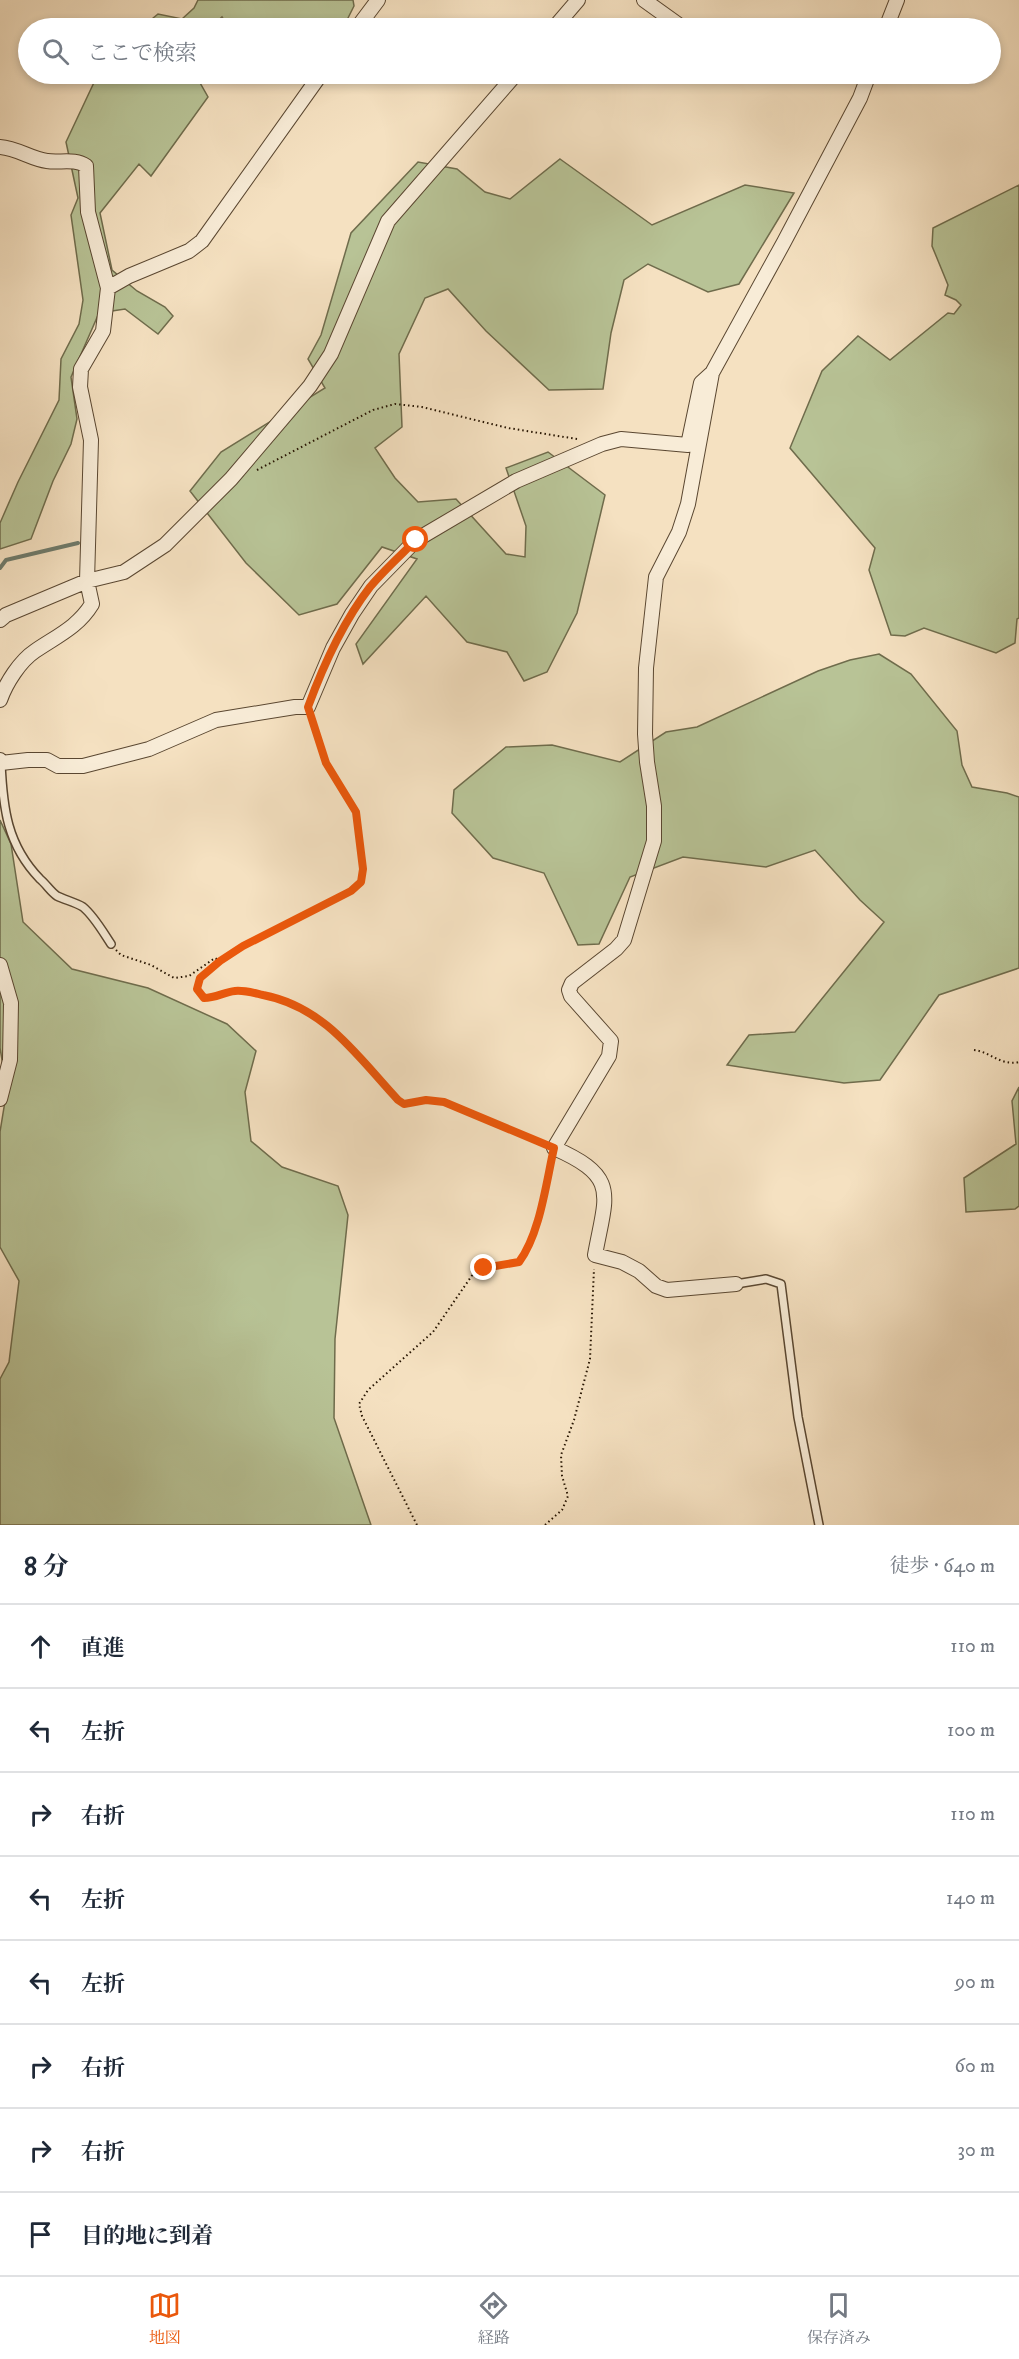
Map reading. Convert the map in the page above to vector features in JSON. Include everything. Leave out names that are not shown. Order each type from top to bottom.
[{"type":"street","points":[[364,18],[378,0]]},
{"type":"street","points":[[563,18],[578,0]]},
{"type":"street","points":[[644,0],[669,18]]},
{"type":"street","points":[[890,18],[897,0]]},
{"type":"street","points":[[108,288],[139,271],[189,251],[202,241],[314,84]]},
{"type":"street","points":[[0,620],[6,615],[87,581],[124,572],[165,545],[231,479],[310,387],[331,354],[388,221],[507,84]]},
{"type":"street","points":[[736,1284],[667,1290],[656,1286],[622,1262],[594,1255],[604,1201],[603,1184],[593,1169],[578,1158],[554,1148],[609,1056],[611,1041],[571,996],[569,990],[572,983],[616,949],[624,940],[654,841],[654,806],[646,762],[645,734],[646,668],[656,577],[679,532],[688,504],[712,373],[800,212],[865,84]]},
{"type":"street","points":[[0,147],[10,147],[46,162],[80,162],[86,166],[88,212],[108,288],[103,331],[81,369],[80,387],[91,440],[87,581],[92,604],[84,616],[68,631],[34,652],[24,661],[0,700]]},
{"type":"street","points":[[0,762],[47,760],[58,766],[83,766],[149,749],[216,720],[295,707],[308,707],[333,648],[352,614],[371,586],[416,540],[516,481],[602,444],[621,439],[688,445],[700,383],[712,373]]},
{"type":"street","points":[[0,965],[10,1060],[0,1099]]},
{"type":"lane","points":[[0,762],[3,805],[7,823],[18,849],[33,871],[56,895],[82,906],[96,921],[111,944]]},
{"type":"lane","points":[[736,1284],[766,1279],[781,1284],[798,1417],[819,1525]]},
{"type":"path","points":[[253,472],[373,410],[394,404],[422,407],[508,428],[581,440]]},
{"type":"path","points":[[308,707],[326,763],[356,812],[363,869],[361,882],[351,891],[243,946],[220,961],[200,978],[197,989],[204,998],[215,998],[235,991],[282,998],[303,1007],[346,1041],[370,1071],[404,1104],[426,1100],[444,1102],[554,1148],[534,1233],[526,1253],[519,1262],[484,1268],[473,1274],[433,1332],[368,1389],[359,1404],[362,1416],[417,1525]]},
{"type":"path","points":[[111,944],[121,955],[151,965],[174,978],[189,976],[215,958],[220,961]]},
{"type":"path","points":[[974,1050],[982,1051],[1007,1064],[1019,1062]]},
{"type":"path","points":[[545,1525],[562,1510],[568,1496],[562,1476],[561,1455],[574,1420],[590,1359],[594,1255]]},
{"type":"green space","points":[[198,0],[353,0],[354,6],[348,18],[183,18],[194,8]]},
{"type":"green space","points":[[158,14],[177,18],[153,18]]},
{"type":"green space","points":[[93,84],[201,84],[208,97],[151,176],[139,164],[100,213],[112,270],[137,291],[165,307],[173,316],[158,334],[125,309],[99,313],[71,377],[77,419],[71,444],[53,481],[31,539],[0,549],[0,523],[59,400],[61,359],[79,324],[83,300],[71,215],[78,198],[66,142]]},
{"type":"green space","points":[[560,159],[652,225],[745,185],[794,193],[739,284],[708,292],[648,264],[624,280],[611,333],[603,389],[549,390],[486,331],[448,289],[425,298],[399,354],[402,427],[375,448],[395,478],[418,502],[456,499],[506,554],[525,557],[526,526],[506,468],[548,452],[605,495],[577,613],[547,672],[524,681],[507,652],[467,642],[426,596],[363,664],[356,644],[417,559],[382,547],[337,604],[299,615],[246,563],[190,491],[221,452],[325,388],[308,359],[321,335],[351,233],[418,162],[457,169],[485,192],[510,199]]},
{"type":"green space","points":[[1019,185],[1019,618],[1017,619],[1015,643],[996,653],[924,628],[905,636],[891,635],[869,570],[875,548],[790,448],[822,371],[858,336],[890,360],[948,313],[954,314],[961,305],[945,295],[948,285],[932,246],[933,228]]},
{"type":"green space","points":[[879,654],[911,674],[957,731],[962,765],[972,787],[1019,797],[1019,968],[939,995],[880,1080],[844,1083],[727,1065],[749,1035],[795,1032],[884,922],[860,900],[815,850],[766,867],[683,857],[630,877],[599,944],[578,945],[544,873],[493,858],[452,813],[454,790],[506,747],[552,745],[620,762],[666,732],[697,727],[818,671],[850,660]]},
{"type":"green space","points":[[0,820],[11,844],[23,922],[72,969],[148,988],[227,1024],[256,1051],[245,1092],[251,1141],[282,1167],[338,1186],[348,1215],[335,1339],[334,1418],[371,1525],[0,1525],[0,1379],[9,1362],[19,1281],[0,1247],[0,1132],[7,1089],[0,1048]]},
{"type":"green space","points":[[1019,1087],[1019,1206],[1015,1209],[966,1212],[964,1178],[1016,1144],[1012,1101]]},
{"type":"waterway","points":[[0,568],[6,560],[78,543]]},
{"type":"route","points":[[416,540],[371,586],[352,614],[333,648],[308,707],[326,763],[356,812],[363,869],[361,882],[351,891],[243,946],[220,961],[200,978],[197,989],[204,998],[215,998],[235,991],[251,992],[282,998],[303,1007],[340,1035],[364,1064],[404,1104],[426,1100],[444,1102],[554,1148],[534,1233],[526,1253],[519,1262],[484,1268]]}]
